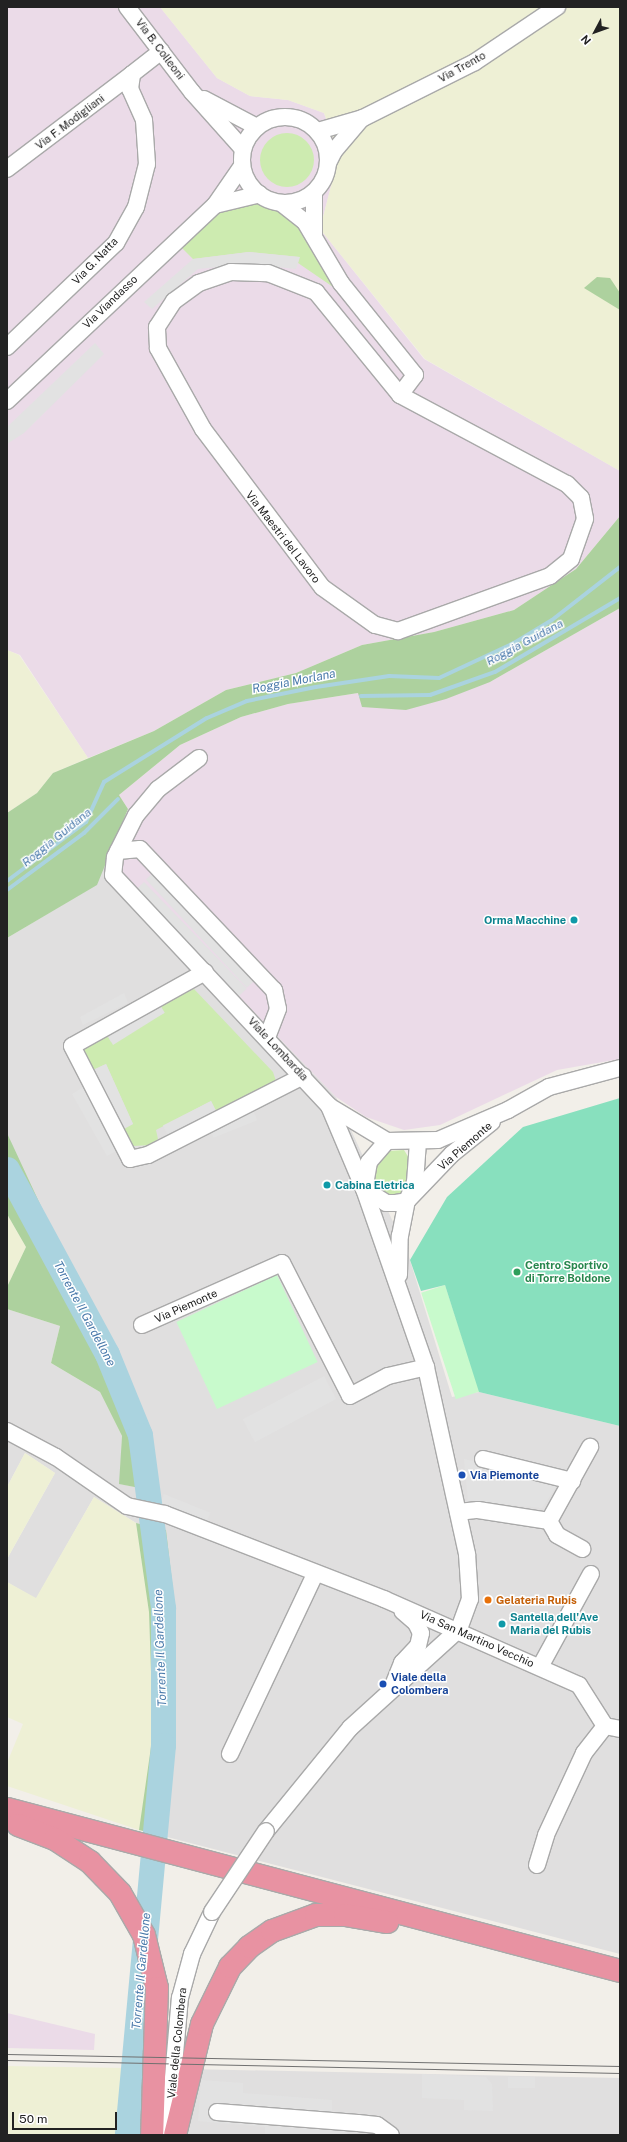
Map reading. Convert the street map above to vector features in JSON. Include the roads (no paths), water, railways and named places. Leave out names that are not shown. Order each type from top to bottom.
[{"type":"highway","points":[[7,1808],[620,1971]]},
{"type":"highway","points":[[7,1822],[37,1831],[74,1850],[106,1877],[130,1907],[151,1954],[158,2010],[152,2135]]},
{"type":"highway","points":[[174,2135],[192,2057],[215,1992],[230,1968],[248,1947],[272,1931],[316,1915],[345,1915],[458,1940],[504,1940]]},
{"type":"street","name":"Via B. Colleoni","points":[[127,7],[192,92],[243,149]]},
{"type":"street","name":"Via Trento","points":[[318,131],[363,118],[475,62],[557,7]]},
{"type":"street","points":[[132,74],[161,51]]},
{"type":"street","name":"Via F. Modigliani","points":[[7,169],[132,74]]},
{"type":"street","name":"Via G. Natta","points":[[7,347],[116,243],[136,207],[147,164],[144,120],[130,89],[132,74]]},
{"type":"street","name":"Via B. Colleoni","points":[[192,92],[257,126]]},
{"type":"street","points":[[314,240],[314,193],[326,174],[328,163],[326,146],[318,131],[295,117],[282,116],[257,126],[243,149],[242,166],[246,177],[260,194],[281,203],[296,212],[314,240],[362,312],[415,375],[400,395]]},
{"type":"street","name":"Via Trento","points":[[328,163],[334,151],[363,118]]},
{"type":"street","name":"Via Viandasso","points":[[7,401],[215,205],[242,166]]},
{"type":"street","points":[[281,203],[293,202],[314,193]]},
{"type":"street","name":"Via Viandasso","points":[[215,205],[260,194]]},
{"type":"street","name":"Via Maestri del Lavoro","points":[[231,272],[268,273],[316,292],[400,395],[567,484],[581,498],[585,519],[571,559],[550,576],[398,631],[375,624],[322,588],[212,442],[168,369],[158,348],[157,327],[174,301],[199,283],[231,272]]},
{"type":"street","name":"Viale Lombardia","points":[[199,758],[158,790],[136,815],[112,867],[117,882],[205,972],[330,1106],[387,1140],[418,1142],[438,1140],[508,1110],[549,1087],[620,1068]]},
{"type":"street","points":[[118,852],[140,849],[274,990],[278,1009],[267,1038]]},
{"type":"street","points":[[205,972],[72,1046],[130,1159],[148,1155],[303,1076]]},
{"type":"street","points":[[330,1106],[364,1189],[399,1285],[426,1367],[472,1583],[467,1615],[459,1629]]},
{"type":"street","name":"Via Piemonte","points":[[407,1201],[452,1154],[508,1110]]},
{"type":"street","points":[[364,1189],[369,1162],[387,1140]]},
{"type":"street","points":[[399,1285],[400,1236],[407,1201],[416,1182],[418,1142]]},
{"type":"street","points":[[364,1189],[386,1202],[407,1201]]},
{"type":"street","name":"Via Piemonte","points":[[142,1325],[282,1264],[350,1396],[388,1376],[426,1367]]},
{"type":"street","name":"Via San Martino Vecchio","points":[[7,1431],[56,1457],[127,1506],[165,1514],[315,1574],[384,1599],[459,1629],[579,1685],[613,1728]]},
{"type":"street","points":[[549,1521],[590,1448]]},
{"type":"street","points":[[484,1460],[572,1481]]},
{"type":"street","points":[[458,1512],[478,1510],[549,1521]]},
{"type":"street","points":[[549,1521],[557,1535],[582,1549]]},
{"type":"street","points":[[230,1754],[315,1574]]},
{"type":"street","points":[[540,1667],[591,1574]]},
{"type":"street","name":"Viale della Colombera","points":[[384,1599],[409,1615],[421,1633],[418,1646],[402,1663],[394,1684]]},
{"type":"street","name":"Viale della Colombera","points":[[167,2135],[180,1998],[192,1954],[212,1912],[266,1832],[350,1728],[394,1684],[459,1629]]},
{"type":"street","points":[[537,1865],[546,1835],[584,1753],[613,1728]]},
{"type":"street","points":[[217,2112],[358,2123],[377,2126],[391,2135]]},
{"type":"waterway","name":"Roggia Morlana","points":[[7,881],[86,822],[104,782],[207,718],[247,701],[316,687],[389,676],[439,678],[514,643],[552,620],[620,567]]},
{"type":"waterway","name":"Roggia Guidana","points":[[361,696],[430,695],[495,672],[620,598]]},
{"type":"waterway","name":"Roggia Guidana","points":[[7,890],[84,833],[118,799]]},
{"type":"waterway","name":"Torrente Il Gardellone","points":[[7,1169],[107,1354],[140,1435],[163,1608],[163,1745],[127,2135]]},
{"type":"tram line","points":[[7,2054],[620,2066]]},
{"type":"tram line","points":[[7,2060],[620,2073]]},
{"type":"place","name":"Orma Macchine","points":[[574,920]]},
{"type":"place","name":"Cabina Eletrica","points":[[327,1185]]},
{"type":"place","name":"Centro Sportivo di Torre Boldone","points":[[517,1272]]},
{"type":"place","name":"Via Piemonte","points":[[462,1475]]},
{"type":"place","name":"Gelateria Rubis","points":[[488,1600]]},
{"type":"place","name":"Santella dell'Ave Maria del Rubis","points":[[502,1624]]},
{"type":"place","name":"Viale della Colombera","points":[[383,1684]]}]
